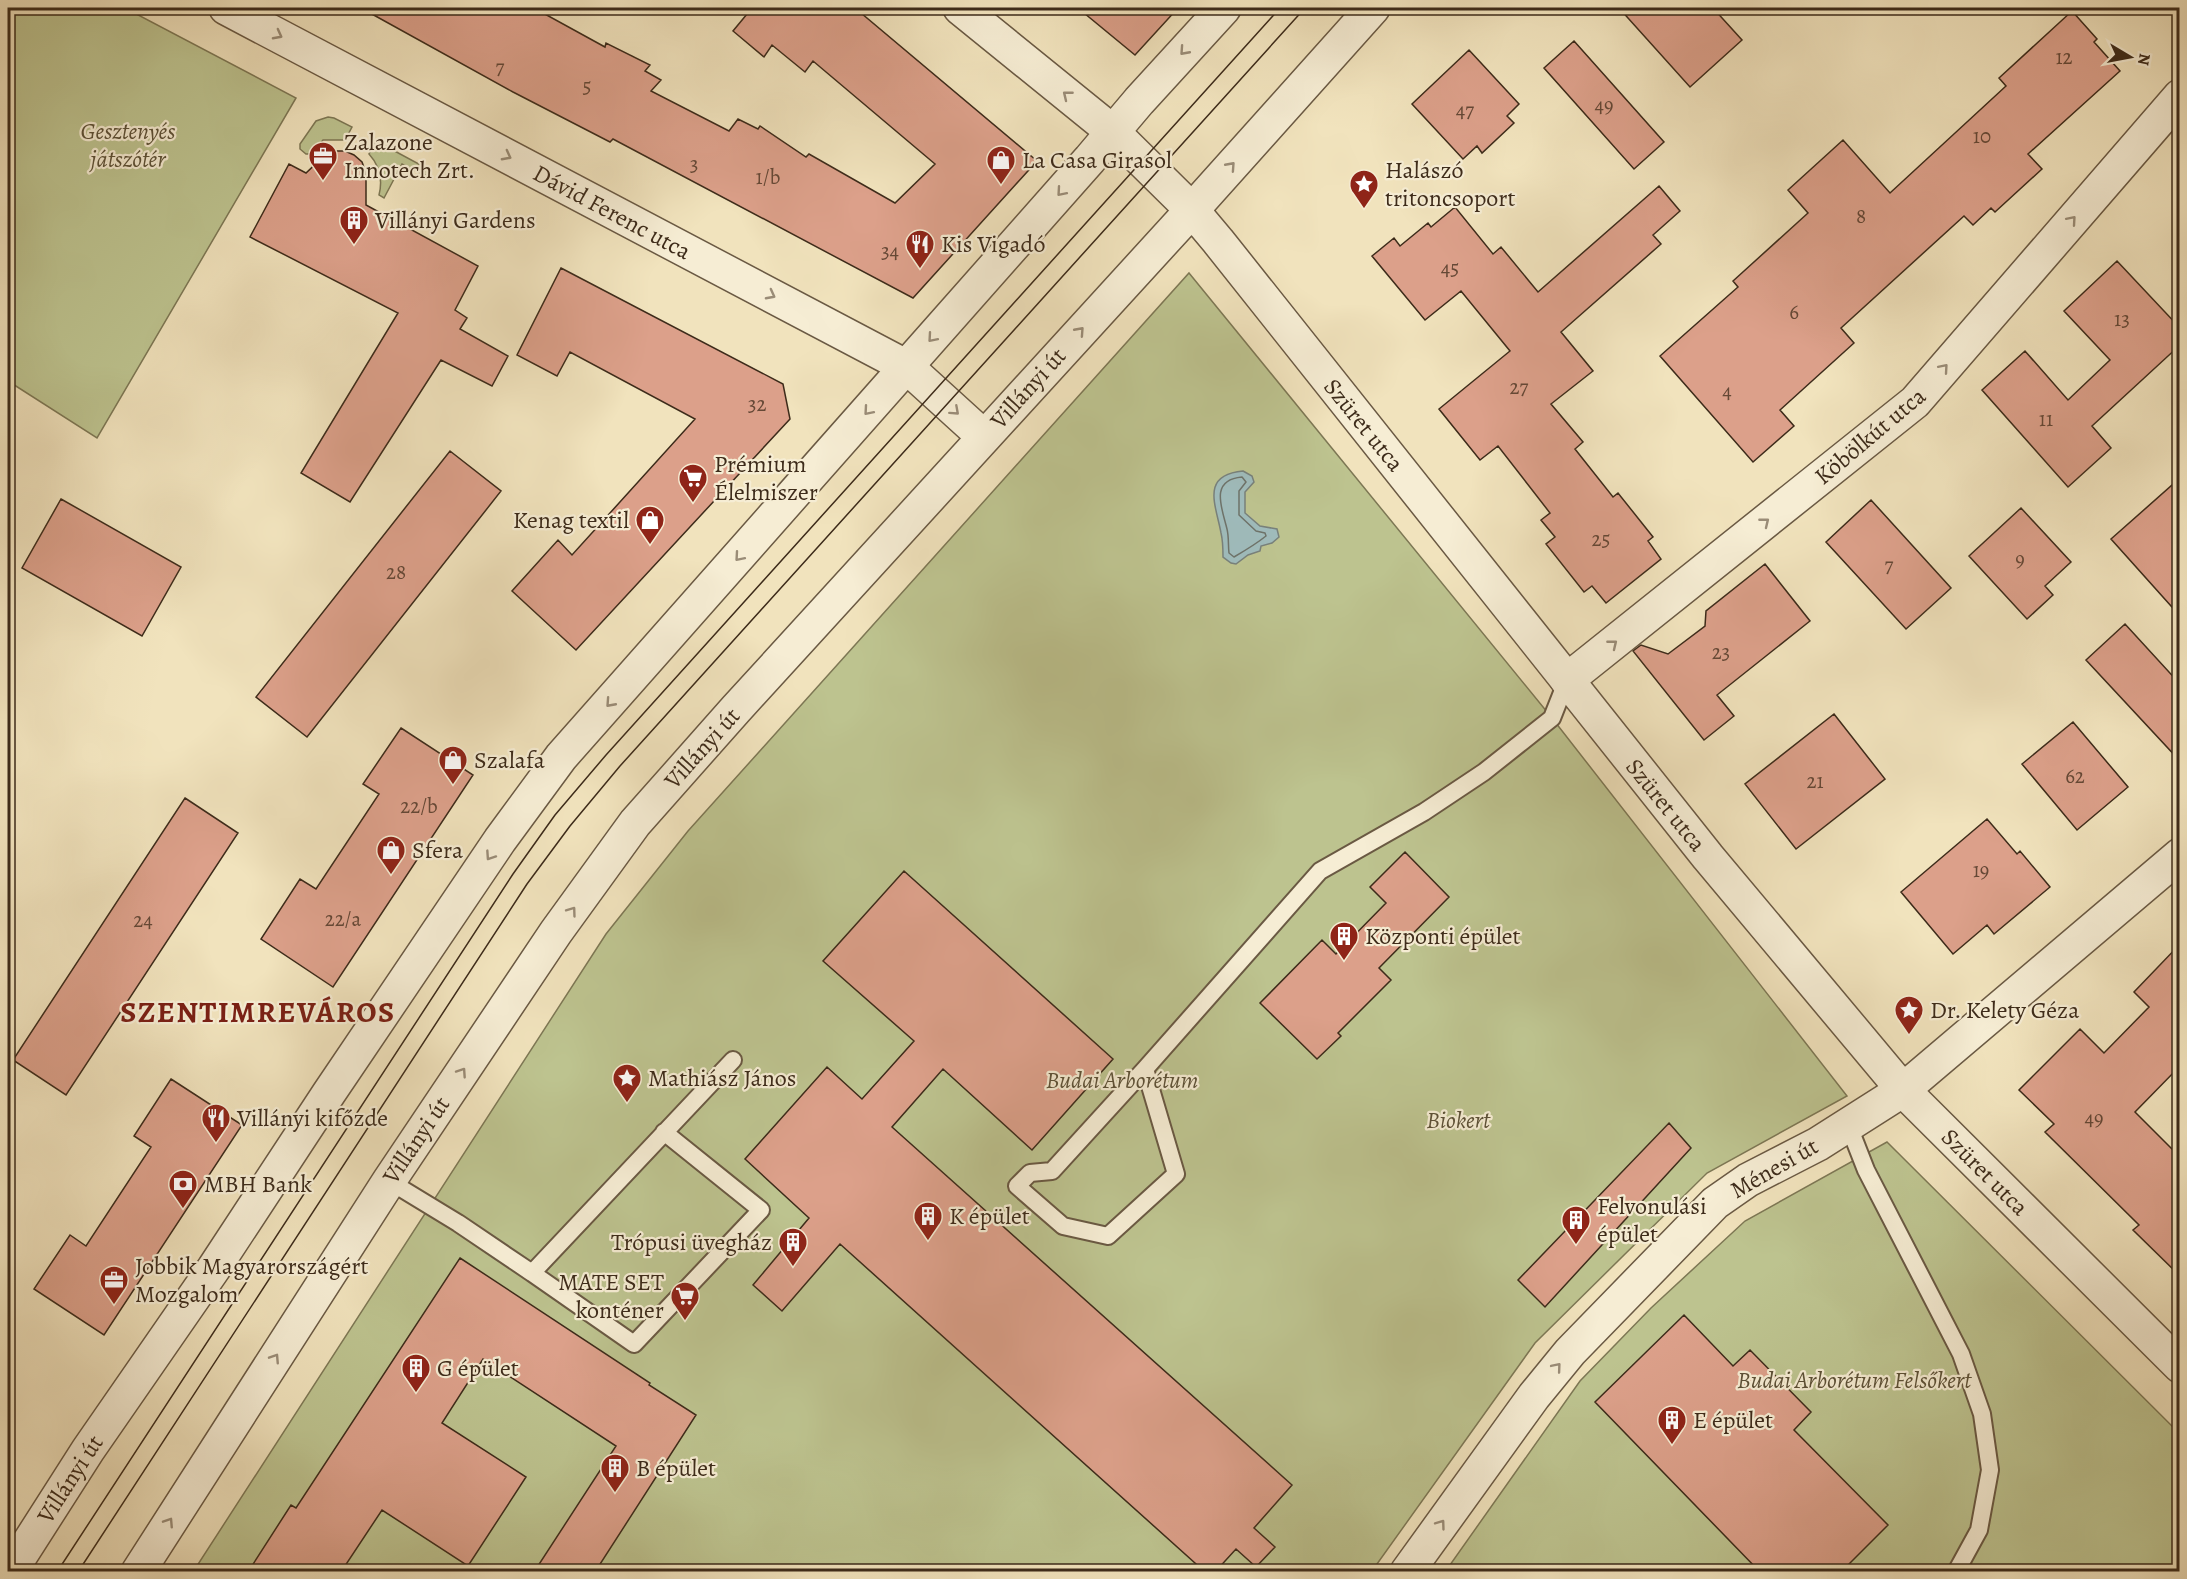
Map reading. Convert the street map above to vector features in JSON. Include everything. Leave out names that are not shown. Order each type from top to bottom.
[{"type":"street","name":"Dávid Ferenc utca","points":[[226,8],[907,367],[984,437]]},
{"type":"street","name":"Szüret utca","points":[[960,8],[1113,132],[1192,210],[1708,857],[1903,1090],[2180,1366]]},
{"type":"street","name":"Villányi út","points":[[10,1572],[88,1449],[214,1268],[500,840],[561,757],[1224,8]]},
{"type":"street","name":"Villányi út","points":[[138,1572],[388,1181],[556,932],[634,823],[1373,8]]},
{"type":"street","name":"Köbölkút utca","points":[[1567,680],[1915,402],[2180,96]]},
{"type":"street","name":"Ménesi út","points":[[1407,1572],[1534,1396],[1570,1352],[1715,1203],[1748,1180],[1818,1144],[1903,1090],[2180,855]]},
{"type":"lane","points":[[1145,1069],[1176,1174],[1108,1236],[1063,1226],[1017,1186],[1030,1173],[1052,1170],[1145,1069],[1320,871],[1424,812],[1484,772],[1552,718],[1567,680]]},
{"type":"lane","points":[[532,1273],[733,1060]]},
{"type":"lane","points":[[1848,1124],[1866,1170],[1961,1354],[1982,1414],[1990,1470],[1979,1530],[1956,1572]]},
{"type":"lane","points":[[388,1181],[458,1223],[634,1344],[761,1210],[664,1132]]},
{"type":"green space","name":"Gesztenyés játszótér","points":[[8,8],[125,8],[296,98],[97,438],[8,381]]},
{"type":"green space","points":[[328,117],[352,127],[345,140],[323,140],[312,154],[306,154],[300,149],[300,144],[316,121]]},
{"type":"green space","points":[[376,141],[430,170],[427,175],[402,164],[384,198],[379,195],[380,173],[369,154]]},
{"type":"green space","name":"Budai Arborétum","points":[[1189,273],[1552,718],[1847,1096],[1707,1173],[1535,1343],[1372,1571],[193,1572],[606,934],[688,831]]},
{"type":"green space","name":"Budai Arborétum Felsőkert","points":[[1887,1142],[2179,1433],[2179,1571],[1445,1572],[1580,1381],[1651,1308],[1745,1221]]},
{"type":"water","points":[[1243,471],[1252,476],[1254,482],[1245,492],[1245,513],[1260,526],[1277,529],[1279,537],[1272,543],[1261,546],[1260,551],[1248,555],[1236,564],[1223,557],[1214,493],[1221,478]]},
{"type":"building","points":[[361,8],[534,8],[605,47],[606,43],[650,65],[645,71],[661,80],[651,91],[729,131],[738,119],[758,129],[760,126],[806,157],[809,154],[895,203],[935,164],[813,61],[805,72],[772,45],[764,57],[733,31],[752,8],[855,8],[1037,161],[913,298],[613,139],[610,142],[513,92]]},
{"type":"building","points":[[1078,8],[1178,8],[1135,55]]},
{"type":"building","points":[[1619,8],[1713,8],[1742,40],[1690,87]]},
{"type":"building","points":[[2072,11],[2097,39],[2094,42],[2120,71],[2028,154],[2042,169],[1995,212],[1991,208],[1973,225],[1964,216],[1841,328],[1854,343],[1780,410],[1794,426],[1753,462],[1660,356],[1738,287],[1733,281],[1808,213],[1788,190],[1843,140],[1890,193],[2006,86],[1999,78]]},
{"type":"building","points":[[1574,41],[1664,142],[1634,169],[1544,68]]},
{"type":"building","points":[[1469,50],[1519,104],[1507,116],[1514,123],[1482,153],[1477,146],[1463,159],[1412,104]]},
{"type":"building","points":[[345,151],[362,162],[366,173],[366,205],[478,266],[455,310],[467,318],[460,329],[508,356],[492,386],[441,360],[350,502],[301,473],[398,313],[250,237],[289,164],[306,173],[326,154]]},
{"type":"building","points":[[1659,186],[1680,211],[1653,235],[1661,244],[1561,332],[1593,371],[1551,404],[1583,442],[1575,449],[1613,497],[1618,493],[1653,537],[1648,541],[1661,559],[1606,603],[1592,586],[1584,592],[1546,544],[1555,537],[1541,520],[1550,513],[1498,446],[1480,460],[1439,409],[1510,351],[1461,291],[1425,320],[1372,256],[1394,238],[1400,246],[1428,223],[1431,227],[1455,207],[1493,254],[1501,247],[1538,292]]},
{"type":"building","points":[[2117,261],[2180,328],[2180,345],[2092,426],[2111,448],[2068,487],[1982,390],[2025,351],[2068,400],[2110,360],[2064,311]]},
{"type":"building","points":[[561,268],[783,384],[790,419],[576,650],[512,591],[558,540],[572,555],[695,419],[570,352],[557,376],[517,355]]},
{"type":"building","points":[[450,451],[501,491],[307,737],[256,697]]},
{"type":"building","points":[[2180,478],[2180,616],[2111,539]]},
{"type":"building","points":[[61,499],[181,567],[142,636],[22,568]]},
{"type":"building","points":[[1871,500],[1951,588],[1906,629],[1826,542]]},
{"type":"building","points":[[2021,508],[2071,562],[2045,586],[2053,595],[2027,619],[1969,556]]},
{"type":"building","points":[[1765,564],[1810,621],[1717,695],[1734,716],[1704,740],[1633,651],[1641,645],[1668,654],[1705,626],[1706,611]]},
{"type":"building","points":[[2125,624],[2180,684],[2180,761],[2086,660]]},
{"type":"building","points":[[1834,714],[1885,779],[1796,849],[1745,784]]},
{"type":"building","points":[[2073,722],[2128,787],[2077,830],[2022,764]]},
{"type":"building","points":[[401,728],[473,775],[333,987],[261,939],[300,879],[316,889],[379,794],[363,784]]},
{"type":"building","points":[[185,798],[238,833],[66,1095],[13,1060]]},
{"type":"building","points":[[1987,819],[2017,854],[2020,851],[2050,887],[1994,934],[1987,925],[1953,954],[1901,892]]},
{"type":"building","name":"Központi épület","points":[[1405,852],[1449,897],[1379,968],[1391,980],[1338,1033],[1341,1036],[1317,1059],[1260,1003],[1322,940],[1336,954],[1386,903],[1370,887]]},
{"type":"building","name":"K épület","points":[[904,871],[1113,1059],[1032,1150],[943,1069],[892,1127],[1292,1485],[1254,1528],[1275,1547],[1256,1567],[1236,1549],[1215,1572],[1205,1572],[840,1244],[782,1311],[753,1285],[809,1218],[745,1159],[827,1067],[862,1099],[914,1041],[823,961]]},
{"type":"building","points":[[2180,944],[2180,1066],[2135,1112],[2180,1157],[2180,1276],[2133,1230],[2139,1225],[2045,1132],[2054,1124],[2019,1090],[2080,1029],[2104,1053],[2149,1007],[2134,992]]},
{"type":"building","points":[[171,1079],[242,1125],[104,1335],[34,1289],[70,1235],[86,1246],[151,1147],[134,1136]]},
{"type":"building","name":"Felvonulási épület","points":[[1669,1123],[1691,1148],[1545,1307],[1518,1280]]},
{"type":"building","name":"G épület","points":[[460,1258],[696,1415],[595,1572],[534,1572],[616,1446],[483,1359],[442,1423],[526,1477],[468,1566],[382,1510],[341,1572],[248,1572],[291,1505],[296,1508]]},
{"type":"building","name":"E épület","points":[[1684,1315],[1733,1366],[1750,1350],[1811,1412],[1794,1430],[1888,1525],[1841,1572],[1760,1572],[1595,1402]]},
{"type":"tram line","points":[[57,1572],[513,874],[555,815],[606,755],[1280,8]]},
{"type":"tram line","points":[[78,1572],[527,884],[570,826],[620,766],[1305,8]]},
{"type":"place","name":"Zalazone Innotech Zrt.","points":[[323,182]]},
{"type":"place","name":"La Casa Girasol","points":[[1001,186]]},
{"type":"place","name":"Halászó tritoncsoport","points":[[1364,210]]},
{"type":"place","name":"Villányi Gardens","points":[[354,246]]},
{"type":"place","name":"Kis Vigadó","points":[[920,270]]},
{"type":"place","name":"Prémium Élelmiszer","points":[[693,504]]},
{"type":"place","name":"Kenag textil","points":[[650,546]]},
{"type":"place","name":"Szalafa","points":[[453,786]]},
{"type":"place","name":"Sfera","points":[[391,876]]},
{"type":"place","name":"Központi épület","points":[[1344,962]]},
{"type":"place","name":"Dr. Kelety Géza","points":[[1909,1036]]},
{"type":"place","name":"Mathiász János","points":[[627,1104]]},
{"type":"place","name":"Villányi kifőzde","points":[[216,1144]]},
{"type":"place","name":"MBH Bank","points":[[183,1210]]},
{"type":"place","name":"K épület","points":[[928,1242]]},
{"type":"place","name":"Felvonulási épület","points":[[1576,1246]]},
{"type":"place","name":"Trópusi üvegház","points":[[793,1268]]},
{"type":"place","name":"Jobbik Magyarországért Mozgalom","points":[[114,1306]]},
{"type":"place","name":"MATE SET konténer","points":[[685,1322]]},
{"type":"place","name":"G épület","points":[[416,1394]]},
{"type":"place","name":"E épület","points":[[1672,1446]]},
{"type":"place","name":"B épület","points":[[615,1494]]},
{"type":"district","name":"SZENTIMREVÁROS","points":[[258,1012]]},
{"type":"park label","name":"Biokert","points":[[1458,1120]]}]
